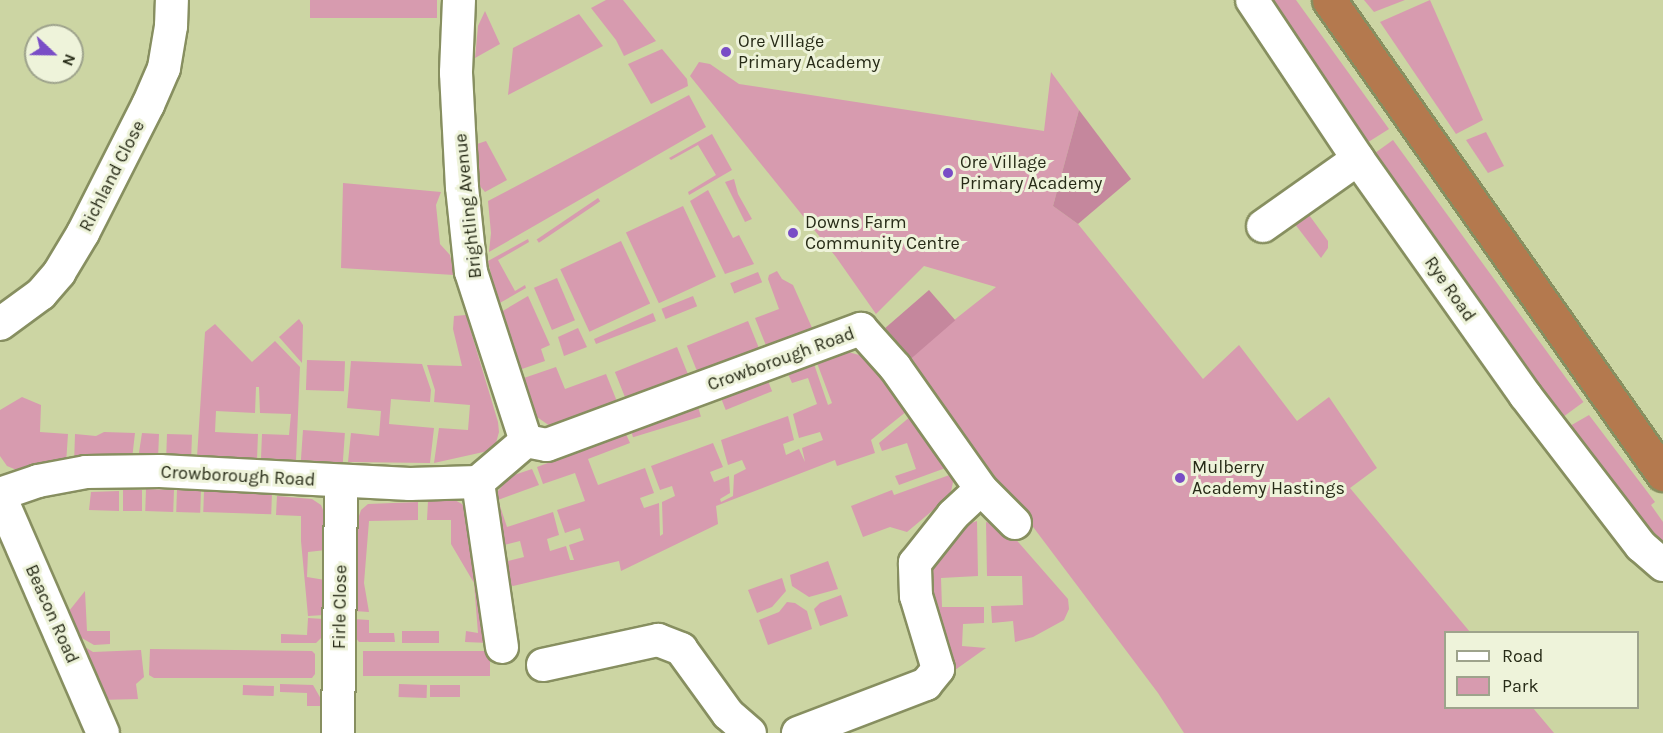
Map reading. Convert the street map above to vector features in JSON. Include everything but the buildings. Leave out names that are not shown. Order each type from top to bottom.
[{"type":"highway","points":[[1331,1],[1663,474]]},
{"type":"street","name":"Richland Close","points":[[0,324],[41,294],[59,273],[83,234],[148,105],[164,68],[171,26],[172,0]]},
{"type":"street","name":"Brightling Avenue","points":[[459,0],[456,73],[462,188],[471,272],[526,441]]},
{"type":"street","name":"Rye Road","points":[[1252,0],[1358,159],[1525,395],[1641,546],[1663,566]]},
{"type":"street","points":[[1263,226],[1358,159]]},
{"type":"street","name":"Crowborough Road","points":[[526,441],[547,445],[861,329],[895,367],[981,489],[1015,523]]},
{"type":"street","points":[[502,647],[478,482],[526,441]]},
{"type":"street","name":"Crowborough Road","points":[[0,495],[38,481],[86,472],[160,471],[410,484],[478,482]]},
{"type":"street","name":"Firle Close","points":[[338,733],[342,481]]},
{"type":"street","points":[[798,733],[926,684],[938,669],[916,596],[915,563],[953,515],[981,489]]},
{"type":"street","name":"Beacon Road","points":[[0,495],[103,733]]},
{"type":"street","points":[[543,665],[658,640],[681,649],[728,714],[750,733]]},
{"type":"green space","points":[[310,0],[437,0],[437,18],[310,18]]},
{"type":"green space","points":[[606,0],[623,0],[656,41],[624,56],[616,40],[591,8]]},
{"type":"green space","points":[[1263,0],[1296,0],[1389,129],[1362,146]]},
{"type":"green space","points":[[1364,0],[1405,0],[1374,12]]},
{"type":"green space","points":[[1430,0],[1483,120],[1456,134],[1380,22]]},
{"type":"green space","points":[[485,11],[500,44],[475,58],[478,26]]},
{"type":"green space","points":[[579,14],[603,46],[508,95],[513,48]]},
{"type":"green space","points":[[662,49],[687,79],[688,86],[651,104],[628,64]]},
{"type":"green space","name":"Mulberry Academy Hastings","points":[[699,62],[710,64],[739,84],[1044,131],[1051,72],[1079,110],[1053,206],[1078,224],[1203,379],[1239,345],[1297,421],[1329,397],[1377,468],[1350,488],[1469,631],[1444,631],[1444,709],[1534,709],[1554,733],[1184,733],[1158,693],[906,358],[996,287],[924,266],[876,314],[836,257],[690,76]]},
{"type":"green space","points":[[689,95],[706,127],[489,252],[491,233],[488,201]]},
{"type":"green space","points":[[1486,132],[1504,166],[1488,173],[1466,140]]},
{"type":"green space","points":[[712,134],[732,170],[689,195],[688,192],[716,175],[698,145],[671,160],[669,158]]},
{"type":"green space","points":[[1393,140],[1583,402],[1560,419],[1370,157]]},
{"type":"green space","points":[[486,141],[507,180],[485,192],[479,185],[477,144]]},
{"type":"green space","points":[[734,179],[738,194],[752,219],[745,222],[725,182]]},
{"type":"green space","points":[[343,183],[441,192],[436,205],[440,244],[450,255],[454,275],[341,268]]},
{"type":"green space","points":[[708,190],[733,238],[739,235],[754,264],[725,274],[690,201]]},
{"type":"green space","points":[[598,198],[600,201],[539,243],[537,239]]},
{"type":"green space","points":[[683,206],[716,277],[659,303],[626,233]]},
{"type":"green space","points":[[1304,208],[1328,241],[1328,248],[1321,258],[1291,219]]},
{"type":"green space","points":[[528,239],[529,242],[498,260],[515,291],[525,285],[526,288],[498,304],[488,261]]},
{"type":"green space","points":[[621,241],[650,304],[589,332],[560,269]]},
{"type":"green space","points":[[777,271],[782,279],[793,285],[813,330],[767,348],[755,318],[779,309],[768,279],[769,275]]},
{"type":"green space","points":[[758,272],[762,282],[734,293],[730,283]]},
{"type":"green space","points":[[557,278],[575,320],[552,330],[534,288]]},
{"type":"green space","points":[[528,296],[550,345],[541,349],[545,361],[519,370],[501,312]]},
{"type":"green space","points":[[693,296],[697,306],[666,319],[661,309]]},
{"type":"green space","points":[[653,313],[656,321],[596,344],[594,339]]},
{"type":"green space","points":[[466,315],[499,432],[496,443],[488,451],[434,463],[439,428],[468,430],[470,405],[434,402],[435,390],[427,365],[462,366],[453,329],[454,316]]},
{"type":"green space","points":[[299,319],[303,325],[302,363],[279,337]]},
{"type":"green space","points":[[748,321],[760,351],[699,375],[687,346]]},
{"type":"green space","points":[[215,324],[252,362],[275,341],[300,367],[296,460],[261,458],[262,434],[289,435],[291,414],[260,413],[259,387],[256,387],[255,413],[216,411],[215,432],[258,434],[257,459],[197,457],[205,332]]},
{"type":"green space","points":[[578,328],[587,347],[564,356],[558,337]]},
{"type":"green space","points":[[677,347],[689,377],[627,402],[615,372]]},
{"type":"green space","points":[[848,352],[863,356],[907,411],[871,440],[875,453],[837,466],[835,460],[716,506],[718,524],[621,571],[619,561],[513,586],[507,583],[500,556],[506,556],[508,561],[524,557],[520,541],[504,545],[505,549],[500,551],[494,519],[498,491],[511,476],[532,469],[539,485],[498,500],[507,527],[553,512],[559,535],[547,539],[550,551],[566,546],[570,560],[574,560],[569,545],[584,540],[580,528],[565,533],[557,510],[585,501],[575,473],[543,484],[537,467],[626,434],[630,443],[588,459],[598,485],[645,468],[654,493],[640,498],[644,508],[659,503],[660,536],[663,534],[662,502],[675,496],[672,486],[660,490],[651,466],[713,443],[723,467],[710,472],[714,482],[729,476],[730,493],[720,499],[721,502],[733,496],[734,475],[746,469],[742,460],[728,465],[721,440],[788,416],[794,440],[783,444],[786,455],[799,449],[805,462],[802,448],[823,440],[820,432],[799,438],[793,414],[817,404],[808,378],[792,383],[788,374],[814,364],[828,405],[832,403],[817,363]]},
{"type":"green space","points":[[307,360],[345,361],[344,391],[306,390]]},
{"type":"green space","points":[[351,361],[422,364],[431,390],[430,402],[391,399],[389,424],[434,428],[430,463],[348,462],[351,433],[379,436],[381,411],[347,408]]},
{"type":"green space","points":[[556,367],[565,389],[606,374],[618,404],[550,426],[534,415],[521,379]]},
{"type":"green space","points":[[768,381],[772,391],[726,410],[722,400]]},
{"type":"green space","points":[[22,397],[41,405],[40,432],[68,434],[66,464],[19,471],[7,466],[0,456],[0,410]]},
{"type":"green space","points":[[698,407],[701,417],[633,437],[630,428]]},
{"type":"green space","points":[[1589,415],[1655,502],[1651,505],[1663,522],[1663,550],[1563,430]]},
{"type":"green space","points":[[911,416],[951,466],[899,485],[895,476],[916,469],[907,443],[882,451],[879,443]]},
{"type":"green space","points":[[303,430],[345,433],[343,463],[301,460]]},
{"type":"green space","points":[[104,432],[135,433],[132,459],[74,464],[75,434],[96,436]]},
{"type":"green space","points":[[142,433],[159,434],[158,459],[138,459]]},
{"type":"green space","points":[[167,434],[192,435],[191,459],[166,458]]},
{"type":"green space","points":[[955,473],[950,496],[907,532],[890,527],[863,537],[851,506],[892,490],[894,495]]},
{"type":"green space","points":[[146,489],[174,490],[173,512],[145,511]]},
{"type":"green space","points":[[123,490],[142,490],[142,511],[123,511]]},
{"type":"green space","points":[[177,490],[201,491],[200,513],[176,512]]},
{"type":"green space","points":[[119,491],[119,511],[89,510],[91,492]]},
{"type":"green space","points":[[204,491],[272,493],[271,514],[203,512]]},
{"type":"green space","points":[[277,496],[312,499],[321,505],[325,515],[326,550],[308,552],[307,577],[325,580],[324,615],[308,616],[301,516],[276,515]]},
{"type":"green space","points":[[453,499],[462,504],[468,514],[489,643],[465,642],[466,631],[478,633],[474,583],[451,544],[451,520],[427,520],[428,501]]},
{"type":"green space","points":[[418,502],[418,520],[369,521],[364,583],[369,612],[354,611],[358,519],[361,510],[368,504]]},
{"type":"green space","points":[[977,521],[978,576],[941,578],[942,607],[984,607],[984,623],[963,624],[962,646],[986,648],[955,670],[929,579],[931,562],[968,524]]},
{"type":"green space","points":[[986,522],[1005,527],[1068,599],[1069,609],[1064,620],[1033,637],[1015,642],[1013,621],[992,623],[991,606],[1023,605],[1022,576],[987,576]]},
{"type":"green space","points":[[828,561],[838,589],[809,597],[792,586],[790,575]]},
{"type":"green space","points":[[782,578],[786,591],[772,607],[757,613],[748,590]]},
{"type":"green space","points":[[85,591],[87,631],[110,631],[110,644],[94,645],[80,637],[69,611]]},
{"type":"green space","points":[[841,595],[848,616],[820,626],[814,609],[820,603]]},
{"type":"green space","points":[[787,602],[795,603],[807,611],[812,629],[768,645],[759,620],[779,612]]},
{"type":"green space","points":[[308,618],[324,619],[323,636],[316,643],[281,643],[281,634],[307,635]]},
{"type":"green space","points":[[353,619],[369,620],[369,633],[394,633],[395,642],[359,642],[352,633]]},
{"type":"green space","points":[[402,631],[439,631],[439,643],[402,643]]},
{"type":"green space","points":[[80,644],[93,652],[141,650],[144,677],[136,684],[138,699],[100,700]]},
{"type":"green space","points":[[150,649],[312,651],[315,654],[315,674],[312,678],[154,678],[149,675]]},
{"type":"green space","points":[[363,651],[490,651],[490,676],[363,676]]},
{"type":"green space","points":[[280,684],[313,685],[321,699],[322,706],[307,706],[307,693],[280,692]]},
{"type":"green space","points":[[399,684],[427,685],[427,698],[399,697]]},
{"type":"green space","points":[[243,685],[274,686],[274,696],[243,695]]},
{"type":"green space","points":[[430,685],[460,685],[460,697],[430,697]]},
{"type":"shaded area","points":[[1079,110],[1131,179],[1078,224],[1053,206]]},
{"type":"shaded area","points":[[929,290],[955,320],[911,358],[885,328]]},
{"type":"place","name":"Ore VIllage Primary Academy","points":[[726,52]]},
{"type":"place","name":"Ore Village Primary Academy","points":[[948,173]]},
{"type":"place","name":"Downs Farm Community Centre","points":[[793,233]]},
{"type":"place","name":"Mulberry Academy Hastings","points":[[1180,478]]}]
